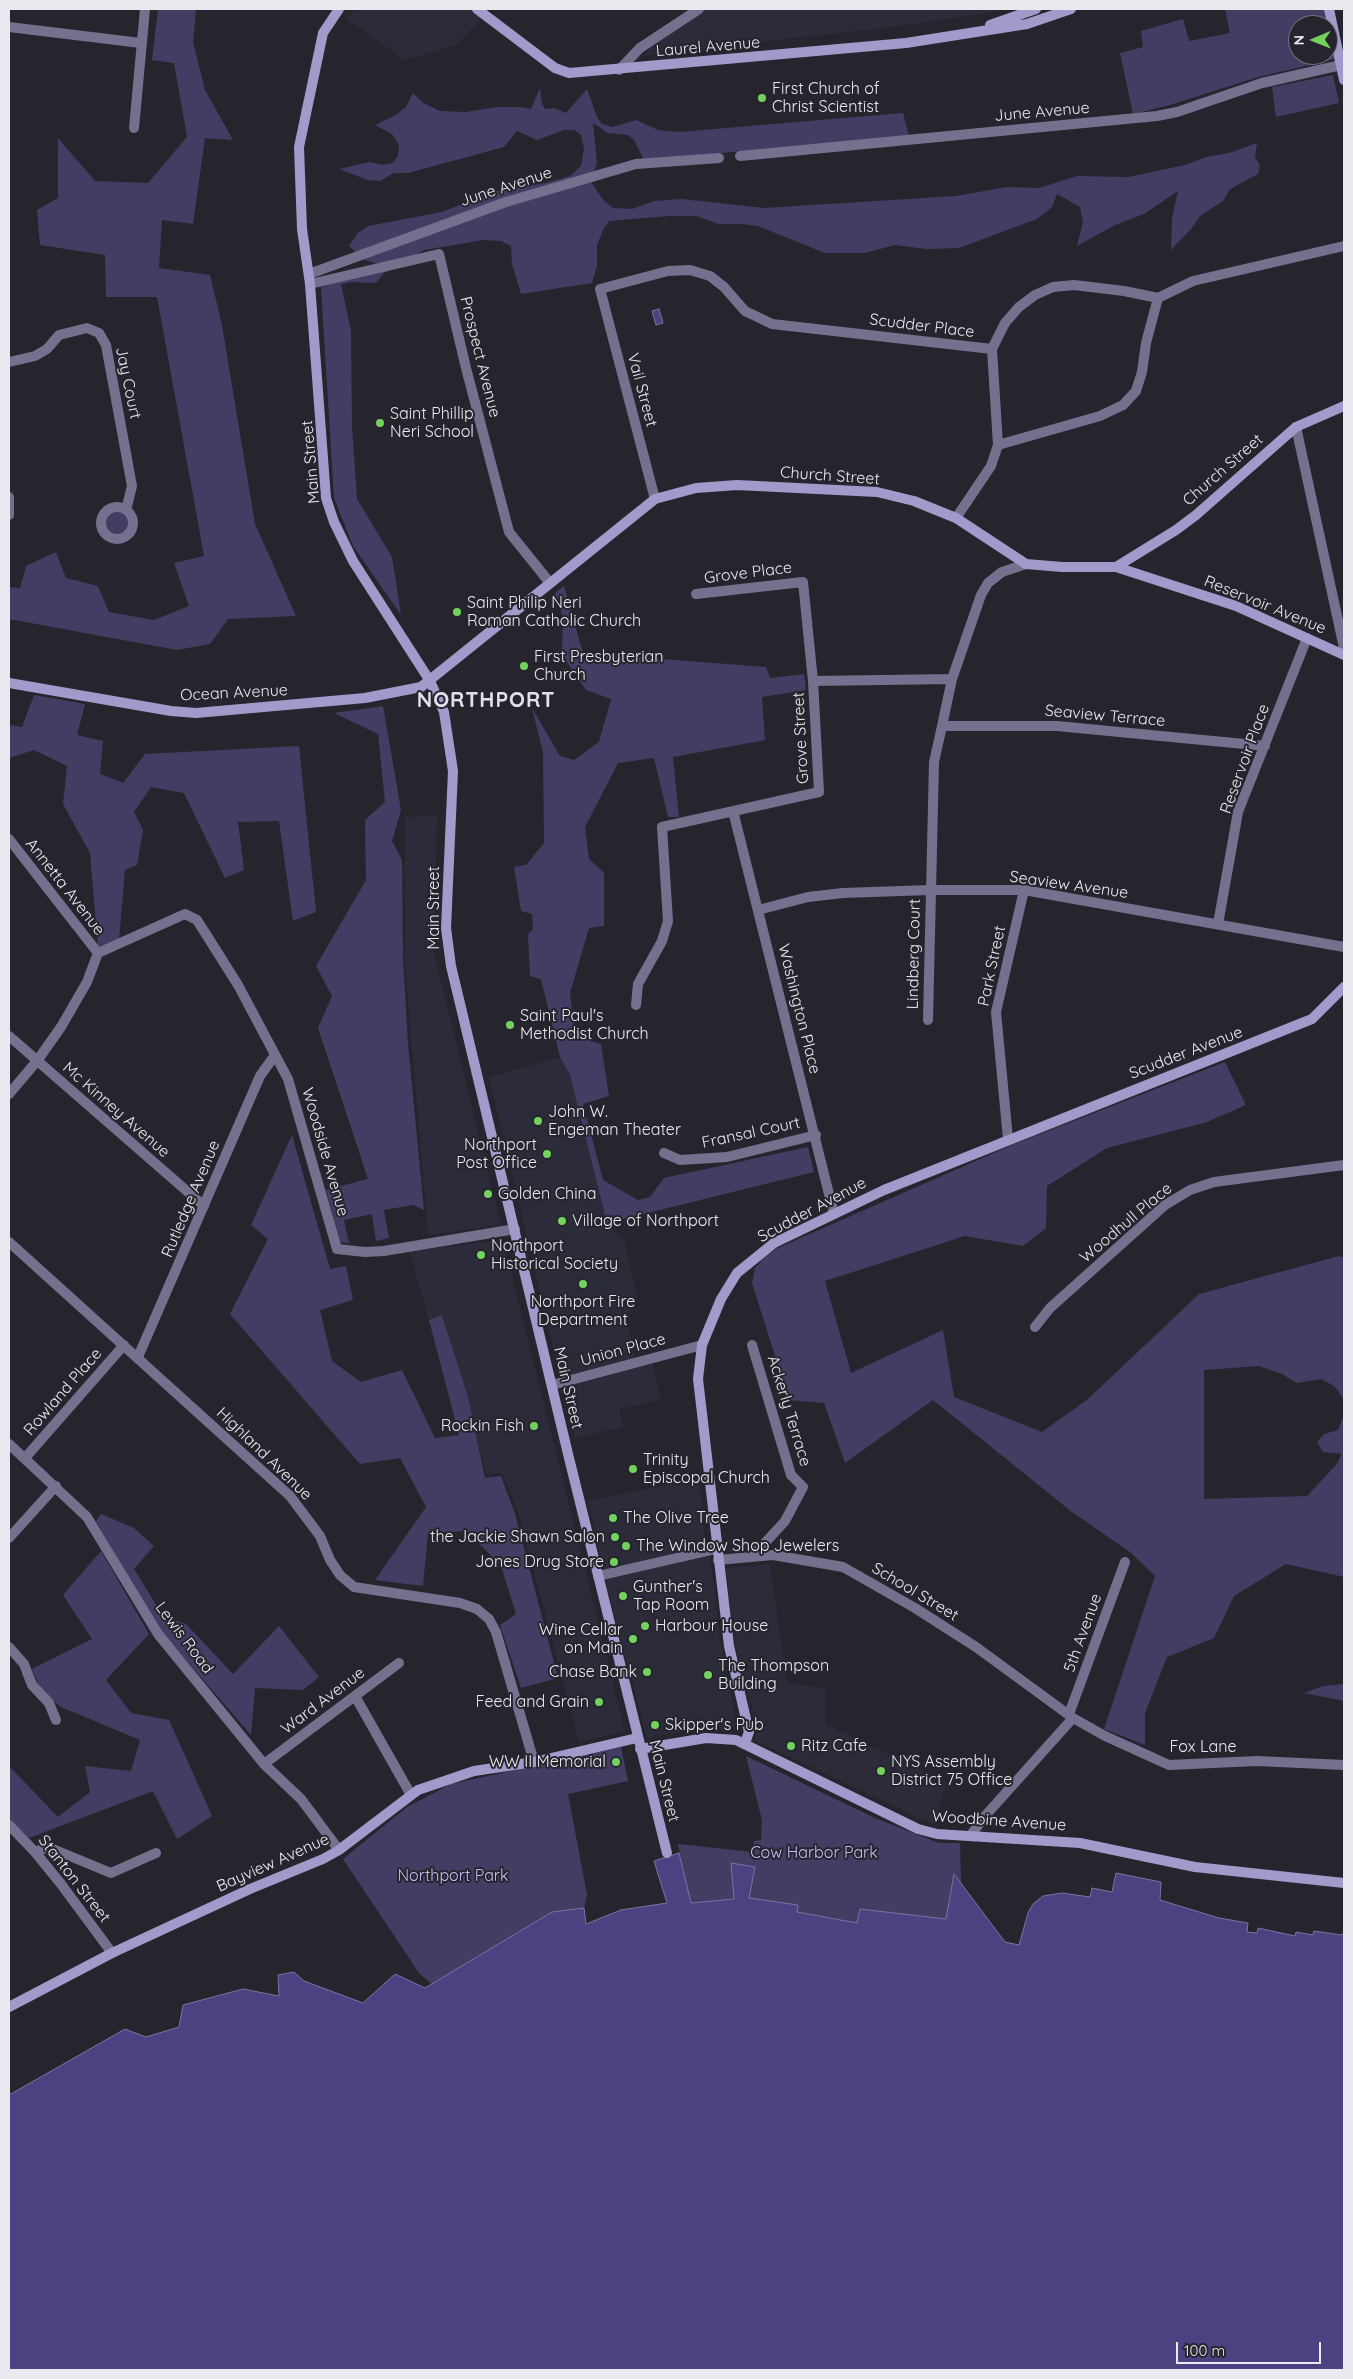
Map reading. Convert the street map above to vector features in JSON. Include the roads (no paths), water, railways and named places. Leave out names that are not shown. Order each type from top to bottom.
[{"type":"main road","name":"Main Street","points":[[339,9],[322,33],[299,147],[302,229],[310,279],[329,509],[344,544],[365,582],[430,681],[444,712],[450,739],[452,771],[447,948],[637,1738],[667,1853]]},
{"type":"main road","name":"Laurel Avenue","points":[[477,9],[560,71],[574,73],[906,43],[962,35]]},
{"type":"main road","points":[[962,35],[1036,9]]},
{"type":"main road","points":[[962,35],[1027,24],[1071,9]]},
{"type":"main road","points":[[1329,9],[1344,80]]},
{"type":"main road","name":"Church Street","points":[[430,681],[655,499],[696,488],[737,485],[877,492],[914,501],[956,518],[1026,564],[1062,567],[1116,567],[1176,530],[1196,515],[1296,427],[1344,406]]},
{"type":"main road","name":"Reservoir Avenue","points":[[1116,567],[1236,606],[1344,654]]},
{"type":"main road","name":"Ocean Avenue","points":[[9,682],[171,712],[196,714],[378,696],[421,687],[430,681]]},
{"type":"main road","name":"Scudder Avenue","points":[[745,1743],[749,1732],[729,1646],[698,1392],[698,1368],[702,1345],[720,1299],[736,1273],[774,1243],[884,1190],[1312,1018],[1344,987]]},
{"type":"main road","name":"Bayview Avenue","points":[[9,2007],[112,1953],[339,1850],[418,1790],[474,1771],[534,1762],[637,1738]]},
{"type":"main road","name":"Woodbine Avenue","points":[[640,1749],[706,1738],[736,1740],[918,1829],[937,1834],[1080,1843],[1195,1867],[1344,1883]]},
{"type":"street","points":[[134,128],[145,9]]},
{"type":"street","points":[[619,70],[640,48],[699,9]]},
{"type":"street","points":[[9,27],[141,43]]},
{"type":"street","name":"June Avenue","points":[[740,156],[1157,116],[1177,112],[1262,83],[1341,65]]},
{"type":"street","name":"June Avenue","points":[[310,279],[506,202],[636,164],[719,158]]},
{"type":"street","points":[[998,445],[1100,416],[1123,405],[1136,391],[1158,298],[1193,281],[1344,246]]},
{"type":"street","name":"Prospect Avenue","points":[[310,279],[440,254],[466,368],[509,532],[550,583]]},
{"type":"street","name":"Scudder Place","points":[[600,289],[668,271],[690,270],[710,276],[724,287],[745,311],[757,319],[772,324],[992,349],[1005,323],[1019,307],[1035,295],[1053,287],[1074,285],[1124,291],[1158,298]]},
{"type":"street","name":"Vail Street","points":[[600,289],[655,499]]},
{"type":"street","name":"Jay Court","points":[[9,362],[36,356],[47,349],[58,335],[87,328],[99,333],[106,345],[132,486],[126,510]]},
{"type":"street","points":[[956,518],[991,466],[998,445],[992,349]]},
{"type":"street","points":[[1296,427],[1344,648]]},
{"type":"street","points":[[9,497],[9,515]]},
{"type":"street","name":"Lindberg Court","points":[[928,1020],[934,762],[952,679],[984,589],[1002,572],[1026,564]]},
{"type":"street","name":"Grove Place","points":[[696,594],[803,582]]},
{"type":"street","name":"Grove Street","points":[[636,1005],[638,984],[662,941],[668,921],[662,827],[819,792],[813,680],[803,582]]},
{"type":"street","name":"Reservoir Place","points":[[1218,924],[1238,812],[1307,638]]},
{"type":"street","points":[[813,680],[952,679]]},
{"type":"street","name":"Seaview Terrace","points":[[942,726],[1057,726],[1265,746]]},
{"type":"street","name":"Washington Place","points":[[734,811],[816,1135],[834,1214]]},
{"type":"street","name":"Annetta Avenue","points":[[9,839],[98,953]]},
{"type":"street","name":"Seaview Avenue","points":[[758,910],[826,894],[930,890],[1024,890],[1344,947]]},
{"type":"street","name":"Park Street","points":[[1008,1139],[996,1012],[1024,890]]},
{"type":"street","name":"Woodside Avenue","points":[[98,953],[186,914],[198,920],[238,985],[288,1079],[337,1249],[364,1252],[384,1251],[515,1229]]},
{"type":"street","points":[[9,1094],[37,1062],[78,1000],[98,953]]},
{"type":"street","name":"Mc Kinney Avenue","points":[[9,1036],[204,1206]]},
{"type":"street","name":"Rutledge Avenue","points":[[138,1357],[260,1076],[275,1055]]},
{"type":"street","name":"Fransal Court","points":[[664,1153],[680,1160],[727,1157],[816,1135]]},
{"type":"street","name":"Woodhull Place","points":[[1034,1328],[1050,1308],[1165,1205],[1190,1190],[1214,1182],[1344,1165]]},
{"type":"street","name":"Highland Avenue","points":[[9,1242],[290,1496],[320,1536],[330,1560],[340,1575],[354,1587],[460,1603],[477,1609],[490,1619],[496,1632],[534,1762]]},
{"type":"street","name":"Ackerly Terrace","points":[[752,1344],[791,1475],[804,1487],[785,1521],[753,1556]]},
{"type":"street","name":"Rowland Place","points":[[25,1458],[124,1345]]},
{"type":"street","name":"Union Place","points":[[552,1384],[702,1345]]},
{"type":"street","name":"Lewis Road","points":[[9,1444],[87,1517],[158,1634],[264,1764],[301,1799],[339,1850]]},
{"type":"street","points":[[9,1538],[56,1486]]},
{"type":"street","points":[[598,1576],[716,1549]]},
{"type":"street","name":"School Street","points":[[718,1560],[773,1556],[843,1567],[915,1608],[969,1643],[1071,1716]]},
{"type":"street","name":"5th Avenue","points":[[971,1835],[985,1816],[1071,1716],[1125,1562]]},
{"type":"street","points":[[9,1647],[24,1664],[32,1685],[49,1703],[56,1720]]},
{"type":"street","name":"Ward Avenue","points":[[264,1764],[399,1663]]},
{"type":"street","points":[[355,1696],[411,1795]]},
{"type":"street","name":"Fox Lane","points":[[1071,1716],[1105,1736],[1169,1765],[1257,1761],[1344,1765]]},
{"type":"street","name":"Stanton Street","points":[[9,1825],[35,1852],[80,1907],[112,1953]]},
{"type":"street","points":[[35,1852],[48,1847],[111,1873],[156,1853]]},
{"type":"place","name":"First Church of Christ Scientist","points":[[762,98]]},
{"type":"place","name":"Saint Phillip Neri School","points":[[380,423]]},
{"type":"place","name":"Saint Philip Neri Roman Catholic Church","points":[[457,612]]},
{"type":"place","name":"First Presbyterian Church","points":[[524,666]]},
{"type":"place","name":"Saint Paul's Methodist Church","points":[[510,1025]]},
{"type":"place","name":"John W. Engeman Theater","points":[[538,1121]]},
{"type":"place","name":"Northport Post Office","points":[[547,1154]]},
{"type":"place","name":"Golden China","points":[[488,1194]]},
{"type":"place","name":"Village of Northport","points":[[562,1221]]},
{"type":"place","name":"Northport Historical Society","points":[[481,1255]]},
{"type":"place","name":"Northport Fire Department","points":[[583,1284]]},
{"type":"place","name":"Rockin Fish","points":[[534,1426]]},
{"type":"place","name":"Trinity Episcopal Church","points":[[633,1469]]},
{"type":"place","name":"The Olive Tree","points":[[613,1518]]},
{"type":"place","name":"the Jackie Shawn Salon","points":[[615,1537]]},
{"type":"place","name":"The Window Shop Jewelers","points":[[626,1546]]},
{"type":"place","name":"Jones Drug Store","points":[[614,1562]]},
{"type":"place","name":"Gunther's Tap Room","points":[[623,1596]]},
{"type":"place","name":"Harbour House","points":[[645,1626]]},
{"type":"place","name":"Wine Cellar on Main","points":[[633,1639]]},
{"type":"place","name":"Chase Bank","points":[[647,1672]]},
{"type":"place","name":"The Thompson Building","points":[[708,1675]]},
{"type":"place","name":"Feed and Grain","points":[[599,1702]]},
{"type":"place","name":"Skipper's Pub","points":[[655,1725]]},
{"type":"place","name":"Ritz Cafe","points":[[791,1746]]},
{"type":"place","name":"WW II Memorial","points":[[616,1762]]},
{"type":"place","name":"NYS Assembly District 75 Office","points":[[881,1771]]},
{"type":"district","name":"NORTHPORT","points":[[486,701]]},
{"type":"park label","name":"Cow Harbor Park","points":[[814,1853]]},
{"type":"park label","name":"Northport Park","points":[[453,1876]]}]
